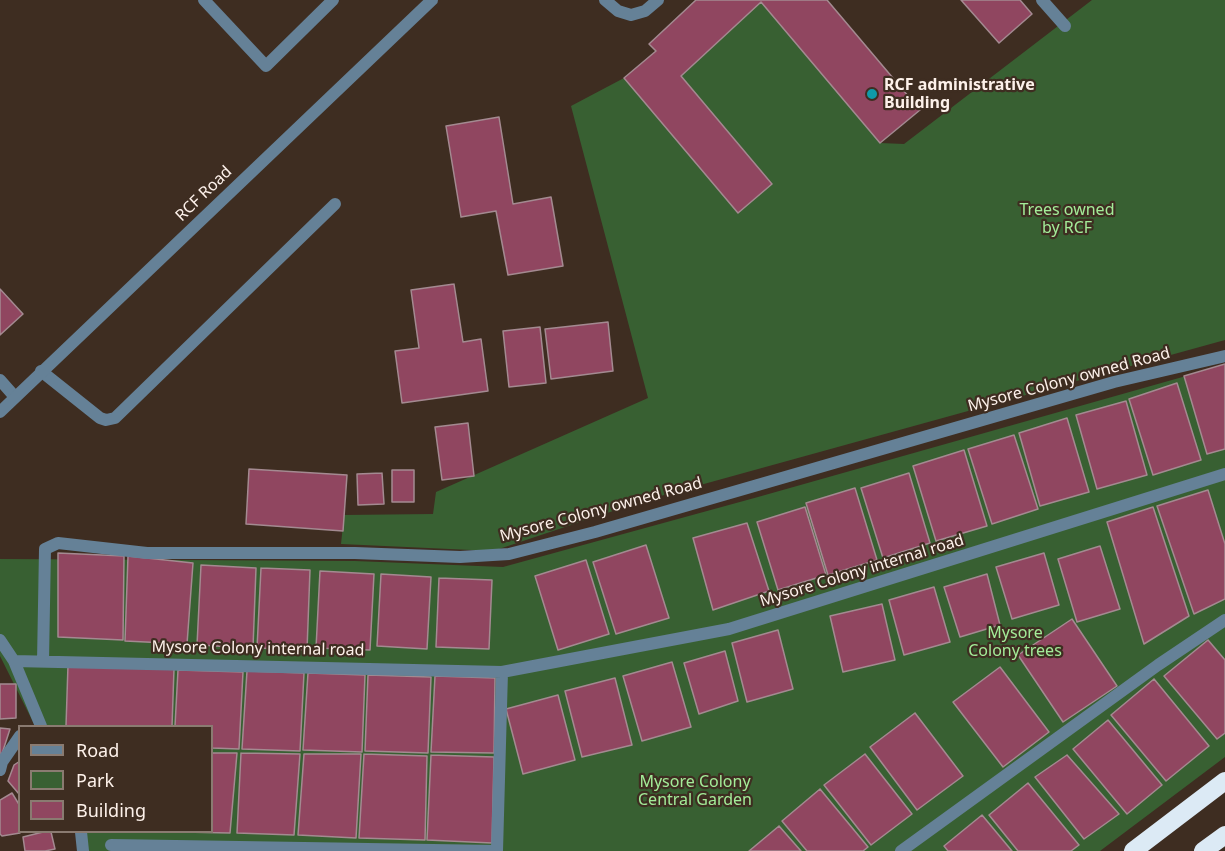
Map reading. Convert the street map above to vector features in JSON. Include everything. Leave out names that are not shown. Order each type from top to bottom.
[{"type":"highway","points":[[1133,851],[1225,781]]},
{"type":"highway","points":[[1203,851],[1225,835]]},
{"type":"street","points":[[204,0],[266,66],[333,0]]},
{"type":"street","name":"RCF Road","points":[[0,412],[432,0]]},
{"type":"street","points":[[605,0],[618,11],[631,15],[645,11],[657,0]]},
{"type":"street","points":[[1042,0],[1065,26]]},
{"type":"street","points":[[41,371],[100,418],[106,420],[115,418],[335,204]]},
{"type":"street","name":"Mysore Colony owned Road","points":[[43,661],[45,549],[58,543],[147,553],[245,552],[460,556],[509,554],[595,532],[1114,382],[1225,356]]},
{"type":"street","points":[[0,380],[15,397]]},
{"type":"street","name":"Mysore Colony internal road","points":[[14,661],[502,672],[729,629],[1225,474]]},
{"type":"street","points":[[901,851],[1158,664],[1225,620]]},
{"type":"street","points":[[0,640],[14,661],[36,723]]},
{"type":"street","points":[[111,845],[497,851],[502,672]]},
{"type":"street","points":[[0,770],[2,762],[18,739]]},
{"type":"street","points":[[81,833],[83,851]]},
{"type":"green space","name":"Trees owned by RCF","points":[[1092,0],[1225,0],[1225,340],[646,500],[493,551],[341,544],[344,515],[433,514],[436,492],[648,398],[571,106],[624,78],[738,212],[772,183],[681,76],[761,2],[880,143],[904,144]]},
{"type":"green space","name":"Mysore Colony trees","points":[[1225,365],[1225,757],[1100,851],[83,851],[81,833],[213,833],[213,725],[34,725],[0,656],[0,559],[355,561],[503,567]]},
{"type":"building","name":"RCF administrative Building","points":[[696,0],[827,0],[920,110],[880,143],[761,2],[681,76],[772,184],[738,213],[624,78],[656,51],[649,44]]},
{"type":"building","name":"RCF administrative Building","points":[[961,0],[1020,0],[1032,14],[999,43]]},
{"type":"building","points":[[499,117],[513,204],[551,197],[563,266],[508,275],[496,211],[461,217],[446,126]]},
{"type":"building","points":[[454,284],[463,342],[481,339],[488,391],[402,403],[395,351],[419,348],[411,290]]},
{"type":"building","points":[[0,289],[23,314],[0,335]]},
{"type":"building","points":[[608,322],[613,371],[551,379],[545,329]]},
{"type":"building","points":[[540,327],[546,383],[509,387],[503,331]]},
{"type":"building","points":[[1225,364],[1225,449],[1207,454],[1184,376]]},
{"type":"building","points":[[1177,383],[1201,460],[1153,475],[1129,399]]},
{"type":"building","points":[[1126,401],[1147,475],[1097,489],[1076,415]]},
{"type":"building","points":[[1067,418],[1089,492],[1040,506],[1019,433]]},
{"type":"building","points":[[468,423],[474,476],[442,480],[435,427]]},
{"type":"building","points":[[1014,435],[1038,509],[992,524],[968,449]]},
{"type":"building","points":[[964,450],[987,526],[936,541],[913,466]]},
{"type":"building","points":[[249,469],[347,475],[343,531],[246,524]]},
{"type":"building","points":[[392,470],[414,470],[414,502],[392,502]]},
{"type":"building","points":[[382,473],[384,504],[358,505],[357,474]]},
{"type":"building","points":[[909,473],[930,543],[883,558],[861,488]]},
{"type":"building","points":[[855,488],[877,560],[828,575],[806,503]]},
{"type":"building","points":[[1208,490],[1225,544],[1225,599],[1194,614],[1157,506]]},
{"type":"building","points":[[805,507],[826,575],[778,590],[757,522]]},
{"type":"building","points":[[1153,507],[1189,616],[1144,644],[1107,522]]},
{"type":"building","points":[[747,523],[769,591],[713,610],[693,538]]},
{"type":"building","points":[[646,545],[669,618],[616,634],[593,562]]},
{"type":"building","points":[[1100,546],[1120,609],[1077,622],[1058,559]]},
{"type":"building","points":[[58,553],[124,556],[123,640],[58,637]]},
{"type":"building","points":[[1044,553],[1059,605],[1012,619],[996,567]]},
{"type":"building","points":[[128,556],[193,563],[187,644],[125,641]]},
{"type":"building","points":[[586,560],[609,634],[558,650],[535,576]]},
{"type":"building","points":[[201,565],[256,568],[253,648],[197,645]]},
{"type":"building","points":[[261,568],[310,570],[307,650],[257,648]]},
{"type":"building","points":[[320,571],[374,574],[370,650],[316,648]]},
{"type":"building","points":[[381,574],[431,577],[427,649],[377,646]]},
{"type":"building","points":[[987,574],[1000,625],[960,637],[944,587]]},
{"type":"building","points":[[439,578],[492,580],[489,649],[436,647]]},
{"type":"building","points":[[934,587],[950,642],[904,655],[889,600]]},
{"type":"building","points":[[882,604],[895,660],[843,672],[830,616]]},
{"type":"building","points":[[1072,619],[1117,686],[1063,722],[1018,655]]},
{"type":"building","points":[[778,630],[793,689],[747,702],[732,643]]},
{"type":"building","points":[[1208,640],[1225,660],[1225,733],[1217,739],[1164,676]]},
{"type":"building","points":[[725,651],[738,701],[699,714],[684,663]]},
{"type":"building","points":[[672,662],[691,727],[642,741],[623,676]]},
{"type":"building","points":[[68,665],[174,669],[172,725],[66,725]]},
{"type":"building","points":[[1000,667],[1049,732],[1003,767],[953,702]]},
{"type":"building","points":[[178,670],[243,672],[239,749],[213,748],[213,725],[175,725]]},
{"type":"building","points":[[247,671],[304,673],[300,751],[242,749]]},
{"type":"building","points":[[308,673],[365,675],[362,752],[303,750]]},
{"type":"building","points":[[368,675],[431,677],[428,753],[365,751]]},
{"type":"building","points":[[435,676],[495,678],[494,753],[431,752]]},
{"type":"building","points":[[615,678],[632,745],[582,757],[565,691]]},
{"type":"building","points":[[1154,679],[1209,746],[1166,781],[1111,715]]},
{"type":"building","points":[[0,684],[16,684],[16,718],[0,719]]},
{"type":"building","points":[[558,695],[575,760],[523,774],[506,709]]},
{"type":"building","points":[[915,713],[963,776],[917,810],[870,747]]},
{"type":"building","points":[[1108,720],[1162,785],[1127,814],[1073,749]]},
{"type":"building","points":[[0,728],[10,729],[0,760]]},
{"type":"building","points":[[213,753],[237,753],[230,833],[213,833]]},
{"type":"building","points":[[241,753],[300,754],[294,835],[237,833]]},
{"type":"building","points":[[304,754],[361,754],[356,838],[298,835]]},
{"type":"building","points":[[364,754],[427,756],[425,840],[359,838]]},
{"type":"building","points":[[865,754],[912,814],[871,845],[824,785]]},
{"type":"building","points":[[431,755],[494,757],[492,843],[427,840]]},
{"type":"building","points":[[1067,755],[1119,814],[1084,839],[1035,777]]},
{"type":"building","points":[[18,762],[18,793],[8,781],[14,765]]},
{"type":"building","points":[[1028,783],[1079,845],[1071,851],[1018,851],[989,815]]},
{"type":"building","points":[[820,789],[868,847],[863,851],[807,851],[782,821]]},
{"type":"building","points":[[12,793],[18,803],[18,833],[20,833],[2,836],[0,834],[0,800]]},
{"type":"building","points":[[982,815],[1012,851],[948,851],[944,846]]},
{"type":"building","points":[[779,826],[801,851],[749,851]]},
{"type":"building","points":[[51,833],[55,849],[25,851],[23,837]]},
{"type":"place","name":"RCF administrative Building","points":[[872,94]]},
{"type":"park label","name":"Mysore Colony Central Garden","points":[[695,791]]}]
